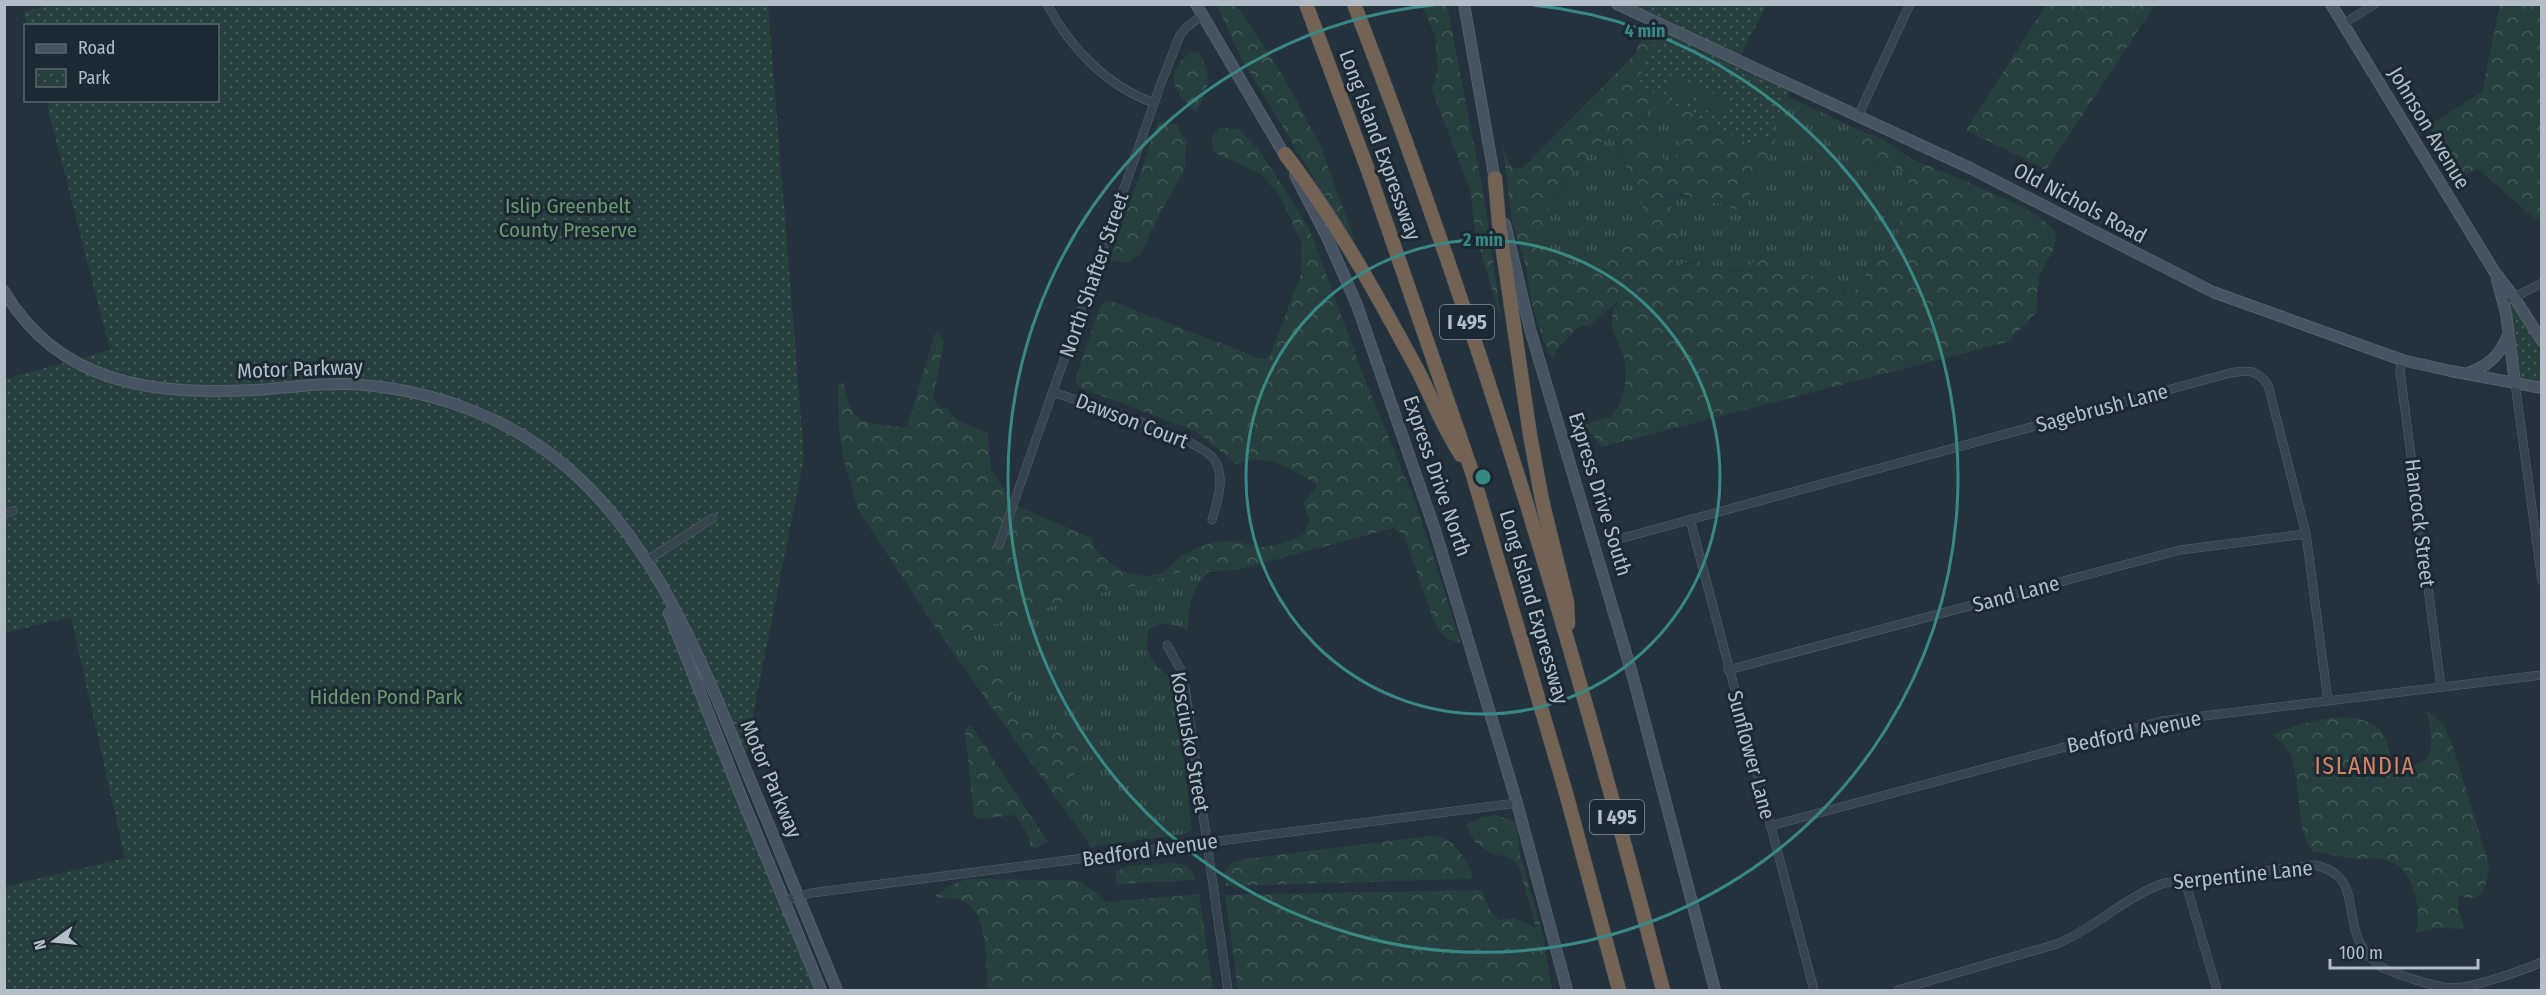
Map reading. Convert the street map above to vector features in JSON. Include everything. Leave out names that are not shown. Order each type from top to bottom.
[{"type":"highway","name":"Long Island Expressway","points":[[1306,4],[1365,164],[1472,472],[1566,793],[1618,990]]},
{"type":"highway","name":"Long Island Expressway","points":[[1354,4],[1478,356],[1568,644],[1663,990]]},
{"type":"highway","points":[[1285,154],[1317,195],[1416,369],[1449,437],[1472,472]]},
{"type":"highway","points":[[1495,178],[1499,224],[1536,472],[1568,602],[1568,644]]},
{"type":"main road","name":"Express Drive North","points":[[1196,4],[1285,154],[1335,254],[1369,339],[1451,581],[1517,803],[1567,990]]},
{"type":"main road","name":"Express Drive South","points":[[1464,4],[1495,178],[1530,329],[1630,666],[1715,990]]},
{"type":"main road","name":"Old Nichols Road","points":[[1617,4],[1992,179],[2204,288],[2402,360],[2541,388]]},
{"type":"main road","name":"Johnson Avenue","points":[[2331,4],[2509,299],[2541,342]]},
{"type":"main road","name":"Motor Parkway","points":[[4,291],[27,324],[47,342],[87,369],[117,381],[149,388],[197,391],[349,384],[406,392],[469,409],[528,438],[569,468],[604,504],[646,561],[679,618],[725,719],[837,990]]},
{"type":"main road","points":[[2509,299],[2508,334],[2515,383]]},
{"type":"main road","points":[[2466,374],[2493,361],[2502,350],[2508,334]]},
{"type":"main road","name":"Motor Parkway","points":[[662,587],[672,621],[821,990]]},
{"type":"street","points":[[1047,4],[1073,43],[1102,74],[1135,96],[1154,103]]},
{"type":"street","points":[[1858,116],[1910,4]]},
{"type":"street","points":[[2343,24],[2375,4]]},
{"type":"street","name":"North Shafter Street","points":[[999,545],[1180,35],[1186,27],[1202,15]]},
{"type":"street","points":[[2509,299],[2541,283]]},
{"type":"street","name":"Hancock Street","points":[[2402,360],[2400,371],[2441,687]]},
{"type":"street","name":"Sagebrush Lane","points":[[1619,539],[2230,373],[2250,370],[2261,375],[2268,385],[2306,534],[2328,701]]},
{"type":"street","points":[[2515,383],[2541,581]]},
{"type":"street","name":"Dawson Court","points":[[1053,392],[1183,439],[1205,450],[1215,460],[1220,475],[1219,494],[1212,520]]},
{"type":"street","points":[[646,561],[713,518]]},
{"type":"street","name":"Sunflower Lane","points":[[1690,519],[1814,990]]},
{"type":"street","name":"Sand Lane","points":[[1728,670],[2180,550],[2306,534]]},
{"type":"street","name":"Kosciusko Street","points":[[1167,645],[1183,675],[1228,990]]},
{"type":"street","name":"Bedford Avenue","points":[[1770,826],[2162,722],[2541,675]]},
{"type":"street","name":"Bedford Avenue","points":[[784,901],[799,896],[1517,803]]},
{"type":"street","name":"Serpentine Lane","points":[[1898,990],[2057,944],[2074,936],[2148,889],[2164,883],[2314,865],[2330,868],[2347,888],[2359,941],[2369,956],[2382,967],[2438,986],[2453,988],[2541,962]]},
{"type":"street","points":[[2185,880],[2217,990]]},
{"type":"green space","points":[[54,4],[768,5],[804,457],[745,756],[663,591],[672,621],[821,990],[5,990],[4,887],[125,858],[71,617],[5,633],[5,379],[110,350],[46,102],[219,102],[219,24],[27,24],[23,12]]},
{"type":"green space","points":[[1217,5],[1233,5],[1239,9],[1285,79],[1321,147],[1359,253],[1240,56]]},
{"type":"green space","points":[[1422,5],[1447,5],[1485,202],[1501,320],[1475,232],[1470,189],[1432,90],[1438,70],[1435,35]]},
{"type":"green space","points":[[1611,5],[1767,5],[1737,61],[1792,86],[1767,142],[1759,138],[1754,147],[1640,86],[1641,73],[1661,28]]},
{"type":"green space","points":[[2046,5],[2155,5],[2046,170],[1966,130]]},
{"type":"green space","points":[[2500,5],[2541,5],[2542,215],[2536,220],[2478,169],[2461,176],[2428,126],[2482,92]]},
{"type":"green space","points":[[1656,28],[1656,51],[1768,131],[1772,131],[1776,143],[1741,211],[1670,189],[1670,202],[1679,236],[1672,268],[1697,261],[1723,270],[1737,271],[1749,266],[1760,256],[1845,291],[1853,292],[1858,288],[1874,261],[1898,233],[1903,199],[1910,187],[1900,170],[1894,166],[1872,161],[1861,154],[1857,138],[1865,133],[1879,138],[1917,161],[2014,203],[2047,224],[2055,233],[2056,238],[2054,249],[2039,279],[2037,312],[2007,342],[1602,447],[1585,425],[1611,416],[1616,411],[1622,397],[1625,365],[1612,323],[1613,313],[1619,300],[1591,324],[1579,327],[1556,351],[1553,359],[1547,351],[1531,301],[1526,266],[1512,221],[1502,143],[1509,163],[1514,168],[1521,168],[1528,163],[1635,54],[1642,37]],"holes":[[[1651,104],[1673,109],[1681,134],[1681,151],[1669,163],[1658,153],[1651,139],[1648,114],[1648,107]],[[1618,130],[1623,130],[1620,145],[1623,159],[1642,201],[1643,215],[1637,229],[1605,256],[1580,265],[1564,262],[1545,249],[1543,225],[1547,213],[1563,185],[1584,158]]]},
{"type":"green space","points":[[1191,52],[1199,53],[1206,69],[1208,83],[1196,112],[1182,97],[1174,83],[1176,68]]},
{"type":"green space","points":[[1672,74],[1699,87],[1691,103],[1664,91]]},
{"type":"green space","points":[[1702,88],[1729,101],[1722,117],[1694,105]]},
{"type":"green space","points":[[1787,96],[1865,133],[1861,135],[1860,154],[1872,161],[1895,166],[1901,170],[1910,187],[1903,200],[1898,233],[1874,261],[1858,288],[1853,292],[1749,266],[1729,270],[1692,261],[1672,269],[1677,246],[1676,222],[1670,209],[1670,188],[1681,196],[1722,203],[1775,137],[1772,131]]},
{"type":"green space","points":[[1651,104],[1673,109],[1681,134],[1681,151],[1669,163],[1658,153],[1651,138],[1648,107]]},
{"type":"green space","points":[[1158,122],[1176,124],[1186,141],[1185,169],[1140,255],[1127,263],[1110,260]]},
{"type":"green space","points":[[1221,127],[1239,130],[1260,151],[1309,228],[1361,369],[1416,504],[1461,643],[1442,634],[1434,622],[1404,535],[1393,528],[1236,570],[1208,572],[1188,569],[1148,583],[1076,598],[944,640],[858,510],[843,457],[839,431],[838,385],[843,382],[850,407],[861,420],[903,427],[907,425],[934,335],[939,332],[944,341],[933,398],[938,407],[948,409],[957,420],[988,433],[991,470],[1015,505],[1091,538],[1099,553],[1119,569],[1132,574],[1153,575],[1166,570],[1185,554],[1207,544],[1232,541],[1264,547],[1304,534],[1309,520],[1304,503],[1317,485],[1288,468],[1269,461],[1258,460],[1236,464],[1197,432],[1081,388],[1076,384],[1076,376],[1101,304],[1111,301],[1264,360],[1270,356],[1301,274],[1302,244],[1280,195],[1259,173],[1215,153],[1213,138]]},
{"type":"green space","points":[[1618,130],[1623,130],[1620,145],[1623,160],[1641,201],[1642,215],[1636,229],[1604,256],[1590,263],[1579,265],[1564,262],[1545,249],[1543,225],[1547,213],[1563,186],[1584,159],[1607,137]]},
{"type":"green space","points":[[2514,298],[2541,343],[2541,387],[2515,382],[2505,302]]},
{"type":"green space","points":[[1188,569],[1208,572],[1194,593],[1188,631],[1168,624],[1154,626],[1149,629],[1147,645],[1155,664],[1174,679],[1192,830],[1184,834],[1091,847],[944,640],[1076,598],[1148,583]]},
{"type":"green space","points":[[984,659],[1002,665],[1017,708],[1035,730],[1064,729],[1079,740],[1081,755],[1075,766],[1074,775],[1086,802],[1085,809],[1090,833],[1075,824],[983,695],[976,681],[973,665]]},
{"type":"green space","points":[[2427,711],[2443,724],[2453,747],[2489,865],[2485,886],[2479,895],[2467,898],[2459,895],[2458,908],[2464,929],[2435,928],[2416,933],[2418,916],[2416,896],[2413,886],[2397,865],[2380,859],[2351,858],[2314,852],[2308,845],[2301,820],[2293,762],[2286,747],[2272,735],[2328,718],[2358,719],[2382,732],[2395,761],[2403,765],[2413,765],[2424,761],[2431,749]]},
{"type":"green space","points":[[971,725],[1048,842],[1035,849],[1031,846],[1027,833],[1015,815],[979,819],[974,817],[965,730]]},
{"type":"green space","points":[[1496,815],[1517,822],[1519,851],[1543,935],[1552,990],[1238,990],[1225,895],[1482,890],[1489,909],[1499,920],[1514,918],[1536,928],[1519,866],[1509,857],[1492,854],[1475,842],[1466,825],[1477,819]]},
{"type":"green space","points":[[1430,836],[1445,839],[1456,847],[1472,872],[1471,879],[1226,886],[1225,869],[1234,862],[1245,859]]},
{"type":"green space","points":[[1178,863],[1190,868],[1195,880],[1117,884],[1115,872],[1127,866]]},
{"type":"green space","points":[[967,879],[1072,880],[1082,882],[1107,902],[1199,894],[1213,990],[988,990],[984,940],[977,915],[971,906],[962,900],[935,896],[949,886]]},
{"type":"district","name":"ISLANDIA","points":[[2365,766]]},
{"type":"park label","name":"Islip Greenbelt County Preserve","points":[[568,218]]},
{"type":"park label","name":"Hidden Pond Park","points":[[386,697]]}]
